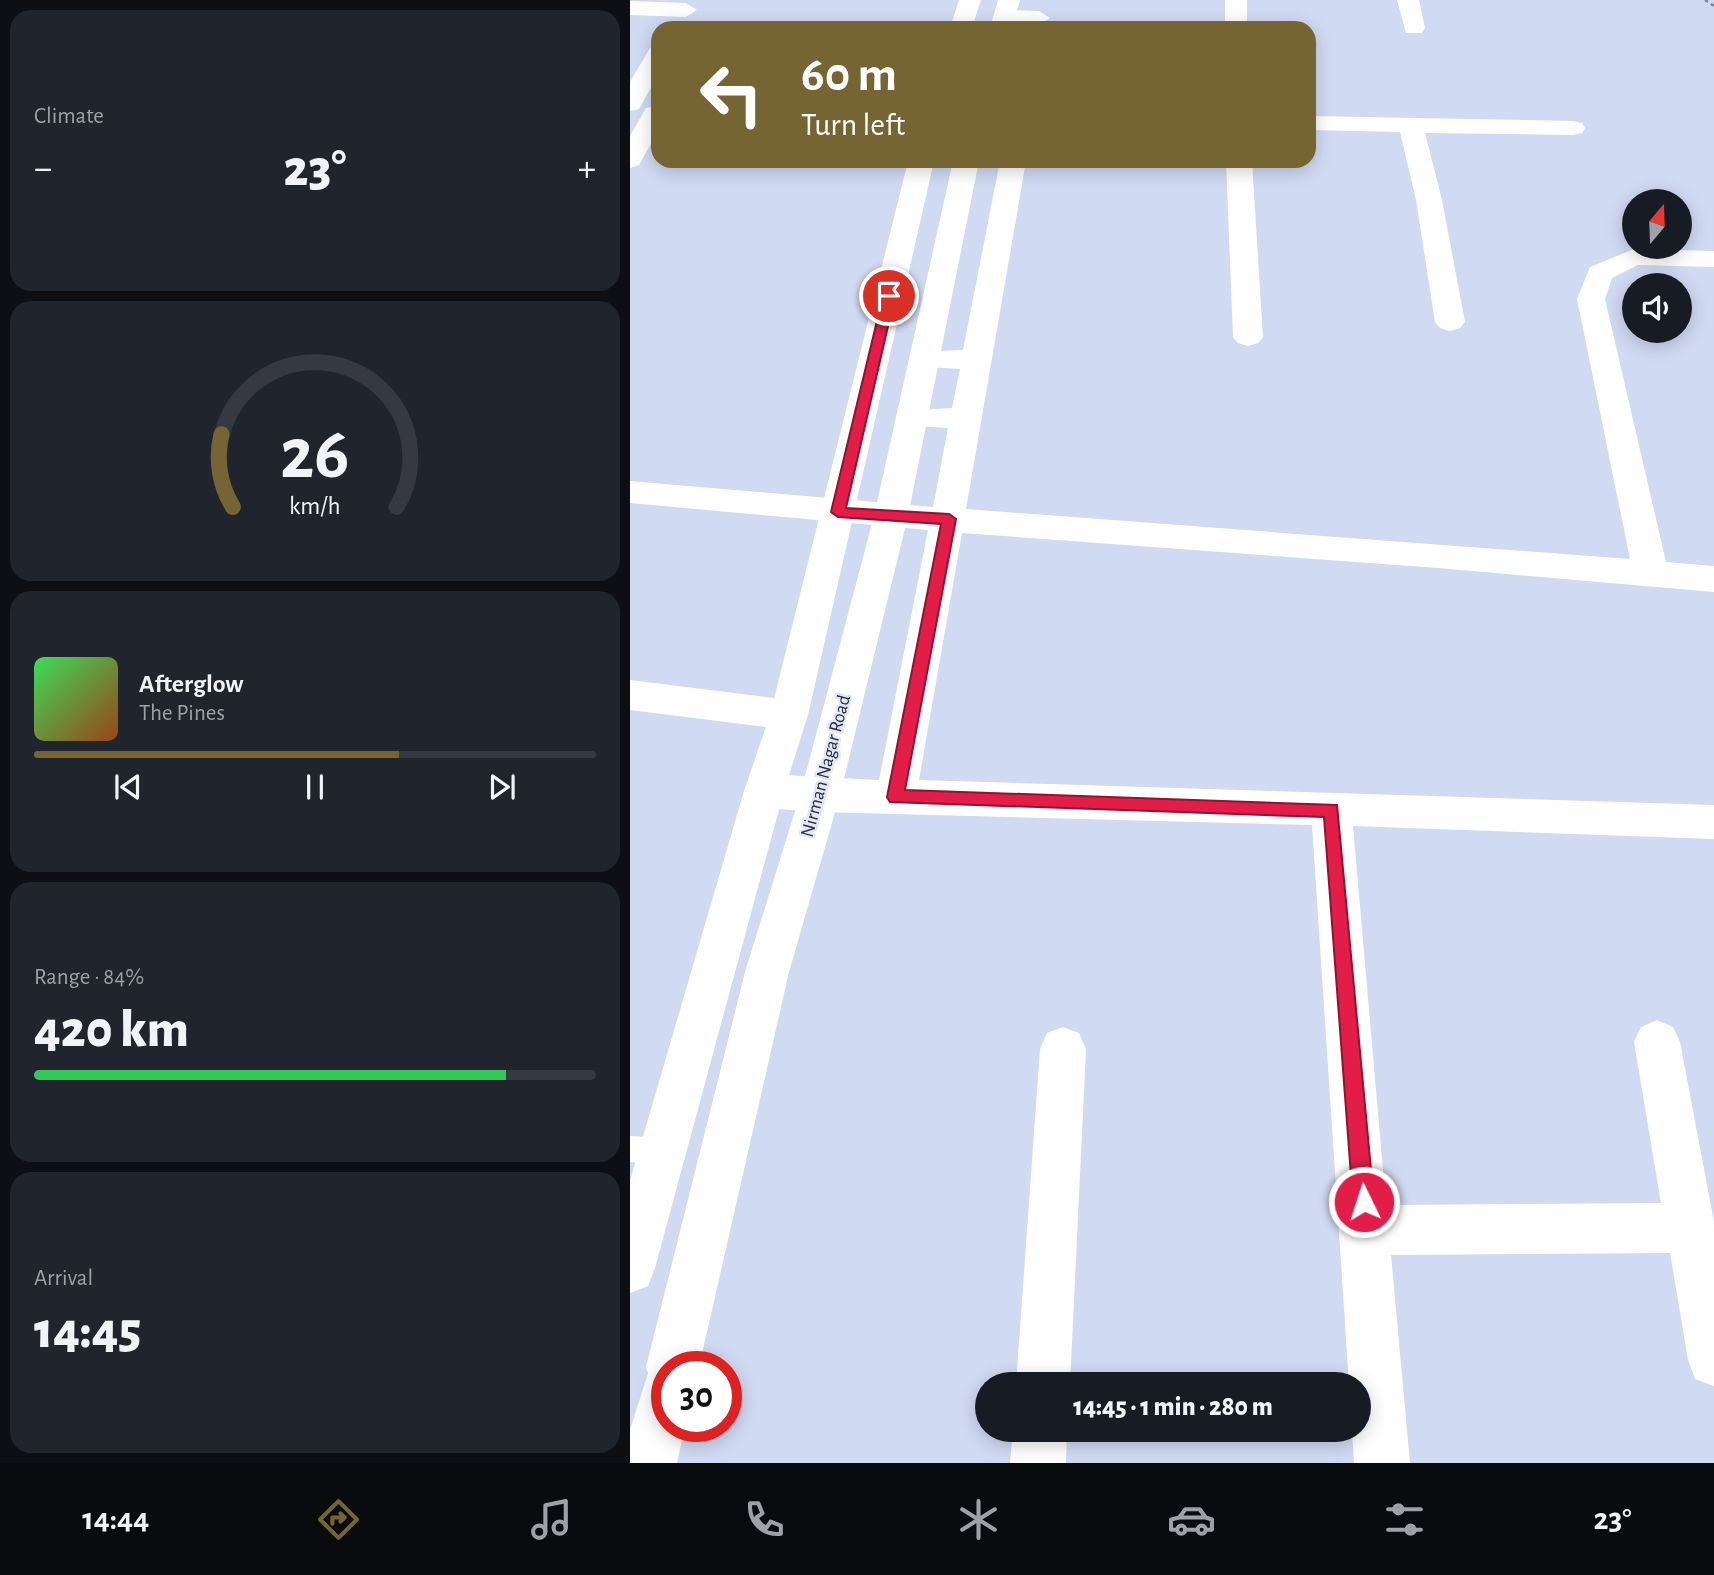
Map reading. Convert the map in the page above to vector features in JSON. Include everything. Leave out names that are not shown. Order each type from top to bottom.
[{"type":"street","points":[[963,21],[970,0]]},
{"type":"street","points":[[1236,0],[1236,21]]},
{"type":"street","points":[[1408,0],[1414,28]]},
{"type":"street","points":[[630,8],[684,13]]},
{"type":"street","points":[[1004,15],[1039,15]]},
{"type":"street","points":[[630,104],[651,66]]},
{"type":"street","points":[[630,160],[648,113]]},
{"type":"street","points":[[1316,123],[1573,128]]},
{"type":"street","points":[[1411,125],[1429,200],[1450,322]]},
{"type":"street","points":[[630,1268],[646,1150],[789,715],[919,168]]},
{"type":"street","name":"Nirman Nagar Road","points":[[677,1351],[767,972],[820,795],[891,516],[965,168]]},
{"type":"street","points":[[896,797],[1012,168]]},
{"type":"street","points":[[1239,168],[1248,337]]},
{"type":"street","points":[[1651,574],[1591,299],[1600,273],[1634,257],[1714,260]]},
{"type":"street","points":[[925,359],[978,360]]},
{"type":"street","points":[[913,418],[967,418]]},
{"type":"street","points":[[630,492],[838,512],[1424,554],[1714,579]]},
{"type":"street","points":[[630,695],[789,715]]},
{"type":"street","points":[[764,791],[820,795],[1714,822]]},
{"type":"street","points":[[1331,810],[1366,1230],[1382,1463]]},
{"type":"street","points":[[1657,1042],[1714,1360]]},
{"type":"street","points":[[1044,1372],[1063,1049]]},
{"type":"street","points":[[1366,1230],[1690,1228]]},
{"type":"street","points":[[649,1463],[654,1442]]},
{"type":"street","points":[[1038,1463],[1039,1442]]},
{"type":"path","points":[[1705,0],[1714,6]]},
{"type":"route","points":[[889,296],[838,512],[949,519],[896,797],[1139,802],[1331,810],[1364,1202]]}]
